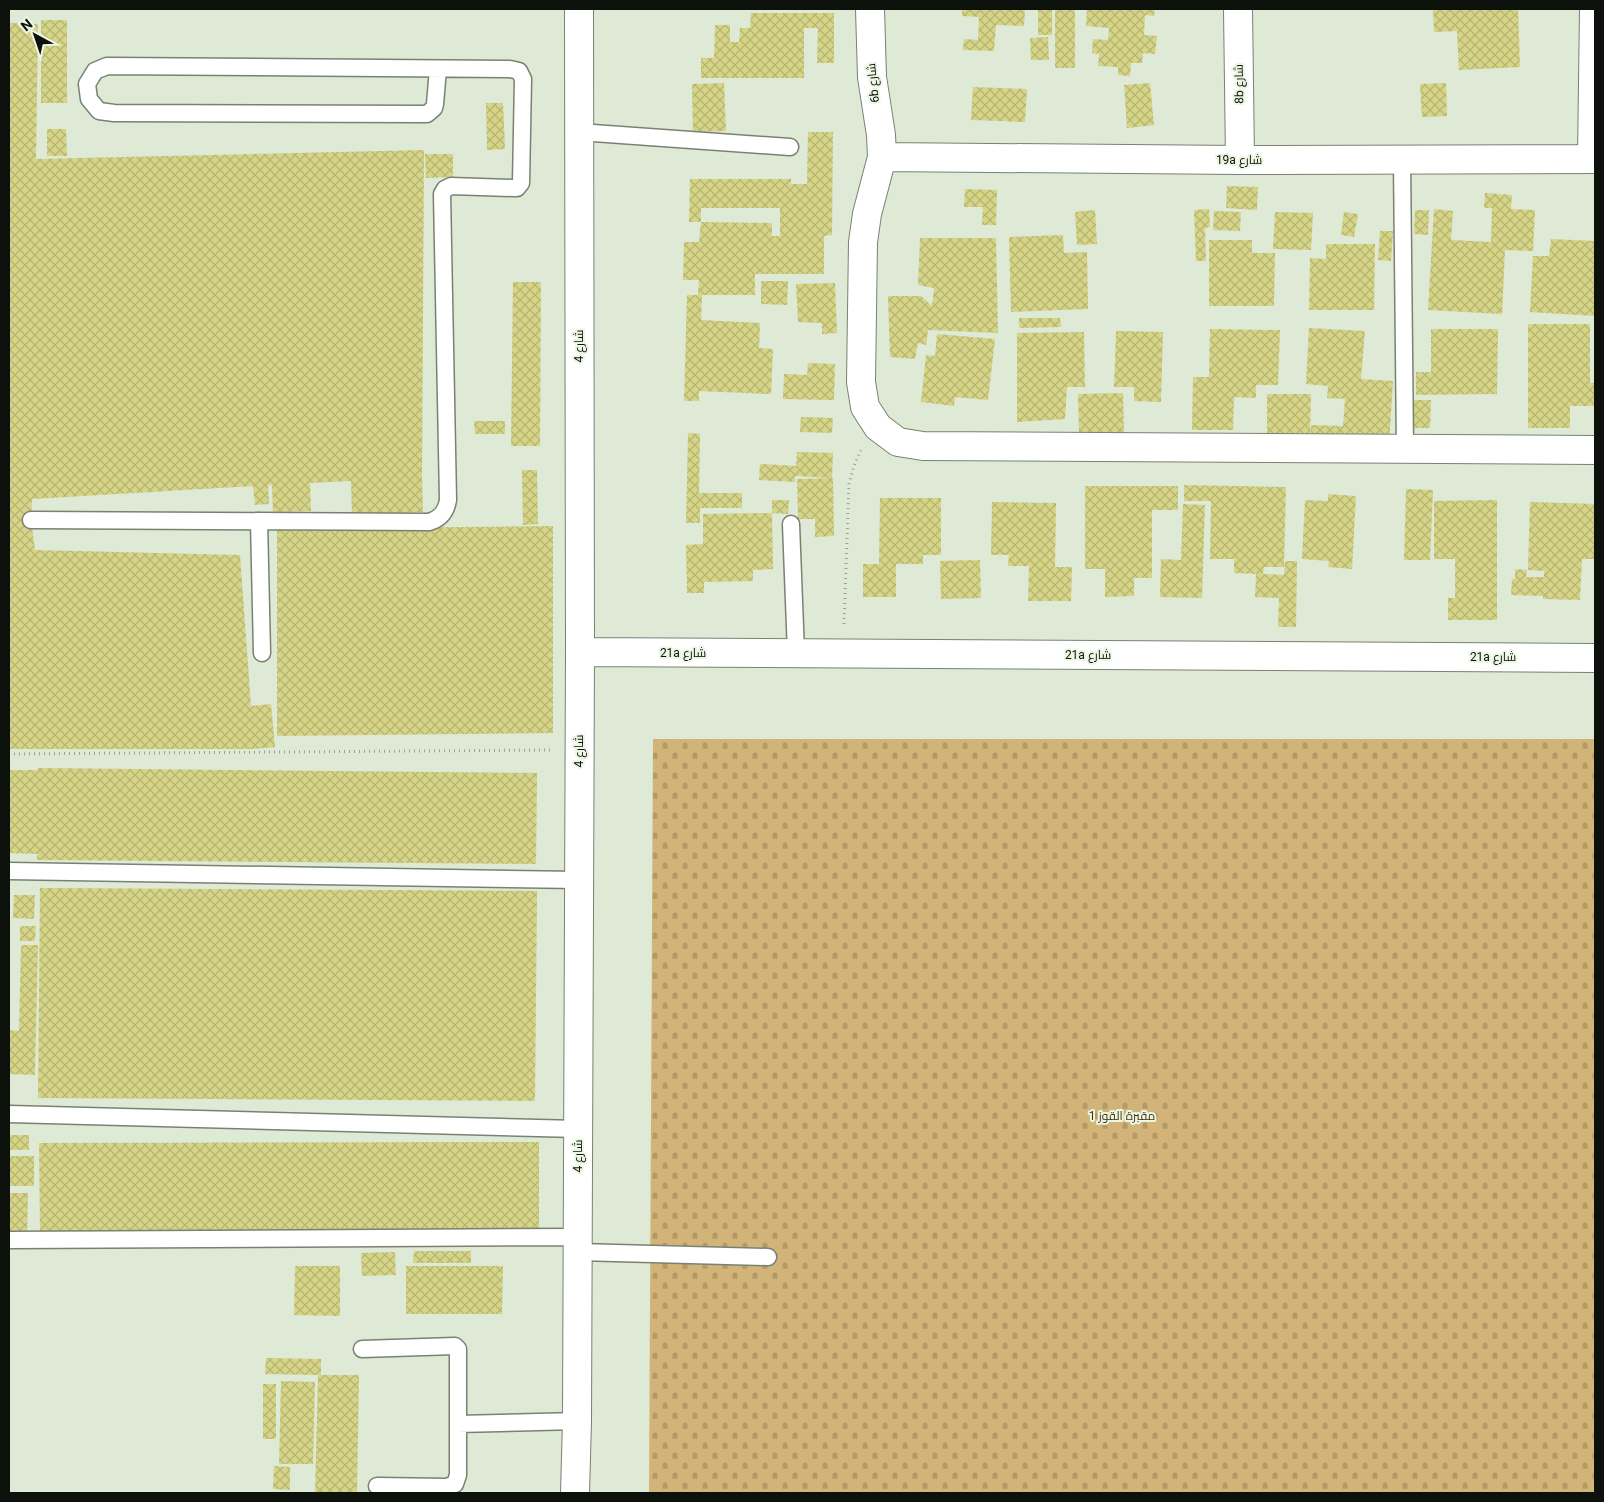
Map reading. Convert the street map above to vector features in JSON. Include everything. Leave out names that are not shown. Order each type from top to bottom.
[{"type":"street","name":"شارع 4","points":[[575,1493],[577,1421],[580,652],[579,9]]},
{"type":"street","name":"6b شارع","points":[[870,9],[872,77],[881,135],[882,157],[879,176],[867,214],[863,242],[861,382],[865,406],[878,427]]},
{"type":"street","name":"8b شارع","points":[[1238,9],[1240,160]]},
{"type":"street","points":[[1594,9],[1594,160]]},
{"type":"street","name":"19a شارع","points":[[882,157],[1594,160]]},
{"type":"street","points":[[878,427],[898,442],[922,446],[1595,450]]},
{"type":"street","name":"21a شارع","points":[[580,652],[1595,658]]},
{"type":"lane","points":[[31,520],[429,522],[436,520],[447,508],[442,194],[451,186],[513,188],[520,186],[522,183],[523,79],[519,71],[515,69],[107,66],[95,71],[87,84],[88,99],[98,111],[114,113],[427,114],[434,108],[435,104],[438,69]]},
{"type":"lane","points":[[579,132],[790,146]]},
{"type":"lane","points":[[1402,160],[1405,449]]},
{"type":"lane","points":[[260,521],[262,653]]},
{"type":"lane","points":[[791,524],[796,653]]},
{"type":"lane","points":[[9,871],[578,880]]},
{"type":"lane","points":[[9,1114],[578,1129]]},
{"type":"lane","points":[[9,1240],[578,1244],[768,1257]]},
{"type":"lane","points":[[362,1349],[457,1347],[458,1476],[455,1484],[447,1487],[377,1486]]},
{"type":"lane","points":[[458,1424],[577,1421]]},
{"type":"path","points":[[844,654],[849,483],[855,462],[864,444],[878,427]]},
{"type":"path","points":[[9,754],[579,750]]},
{"type":"green space","name":"مقبرة القوز 1","points":[[653,739],[1595,739],[1595,1493],[649,1493]]},
{"type":"building","points":[[962,9],[1025,9],[1024,26],[996,25],[994,51],[963,50],[964,39],[978,40],[979,17],[962,16]]},
{"type":"building","points":[[1038,9],[1052,9],[1052,35],[1038,35]]},
{"type":"building","points":[[1055,9],[1075,9],[1075,68],[1055,68]]},
{"type":"building","points":[[1087,9],[1155,9],[1154,16],[1145,15],[1144,35],[1157,36],[1155,54],[1143,53],[1142,63],[1131,63],[1130,76],[1118,75],[1118,67],[1098,66],[1099,54],[1092,53],[1093,39],[1108,40],[1109,28],[1086,26]]},
{"type":"building","points":[[1433,9],[1518,9],[1520,67],[1459,70],[1457,31],[1434,32]]},
{"type":"building","points":[[751,13],[834,13],[834,63],[817,63],[818,28],[804,28],[804,78],[701,78],[701,58],[714,58],[715,25],[730,25],[730,42],[739,42],[740,28],[750,28]]},
{"type":"building","points":[[41,20],[67,20],[67,103],[41,103]]},
{"type":"building","points":[[9,23],[38,24],[36,159],[424,150],[423,512],[352,515],[351,481],[310,483],[311,511],[273,512],[272,485],[268,485],[269,504],[255,505],[253,486],[32,499],[31,520],[35,550],[240,555],[251,706],[271,704],[275,747],[253,749],[9,749]]},
{"type":"building","points":[[1048,37],[1049,60],[1031,60],[1030,38]]},
{"type":"building","points":[[724,83],[726,131],[693,132],[692,84]]},
{"type":"building","points":[[1150,83],[1154,125],[1127,128],[1124,85]]},
{"type":"building","points":[[1446,83],[1447,116],[1422,117],[1420,84]]},
{"type":"building","points":[[973,87],[1027,89],[1025,122],[971,120]]},
{"type":"building","points":[[486,103],[503,103],[505,149],[487,150]]},
{"type":"building","points":[[47,129],[66,129],[67,156],[47,156]]},
{"type":"building","points":[[808,132],[833,132],[832,235],[824,236],[824,274],[755,274],[755,295],[698,295],[699,280],[683,280],[684,242],[699,242],[701,222],[689,222],[690,179],[791,179],[791,184],[807,184]],"holes":[[[701,208],[780,208],[780,236],[772,236],[772,223],[701,222]]]},
{"type":"building","points":[[425,154],[453,154],[453,177],[426,178]]},
{"type":"building","points":[[1227,186],[1258,187],[1257,210],[1226,208]]},
{"type":"building","points":[[965,189],[997,190],[996,225],[982,225],[983,207],[964,207]]},
{"type":"building","points":[[1485,193],[1512,195],[1511,209],[1535,210],[1533,251],[1505,250],[1502,314],[1428,310],[1434,209],[1453,211],[1451,240],[1491,242],[1492,208],[1484,208]]},
{"type":"building","points":[[1209,209],[1210,227],[1205,228],[1206,261],[1196,261],[1194,210]]},
{"type":"building","points":[[1095,210],[1097,244],[1077,245],[1075,212]]},
{"type":"building","points":[[1415,210],[1429,210],[1428,235],[1414,234]]},
{"type":"building","points":[[1214,211],[1241,212],[1240,231],[1213,230]]},
{"type":"building","points":[[1275,212],[1313,213],[1311,250],[1273,249]]},
{"type":"building","points":[[1344,212],[1358,214],[1354,237],[1341,235]]},
{"type":"building","points":[[1380,231],[1393,231],[1391,261],[1378,260]]},
{"type":"building","points":[[1063,235],[1064,253],[1087,252],[1088,309],[1011,312],[1009,237]]},
{"type":"building","points":[[920,238],[996,238],[998,333],[928,330],[926,345],[918,343],[915,359],[890,357],[888,296],[921,296],[932,306],[934,288],[918,285]]},
{"type":"building","points":[[1551,239],[1595,241],[1595,316],[1530,312],[1533,256],[1549,256]]},
{"type":"building","points":[[1209,240],[1252,240],[1252,253],[1275,253],[1274,306],[1209,306]]},
{"type":"building","points":[[1326,244],[1375,244],[1374,310],[1309,310],[1310,258],[1326,259]]},
{"type":"building","points":[[761,281],[788,281],[787,305],[761,304]]},
{"type":"building","points":[[513,282],[541,282],[540,446],[511,446]]},
{"type":"building","points":[[835,283],[837,333],[822,334],[822,323],[798,322],[796,284]]},
{"type":"building","points":[[687,295],[702,295],[701,320],[760,323],[759,348],[773,349],[771,394],[699,391],[699,401],[684,401]]},
{"type":"building","points":[[1019,318],[1060,318],[1061,327],[1019,328]]},
{"type":"building","points":[[1528,324],[1590,324],[1590,383],[1595,383],[1595,406],[1570,406],[1570,428],[1528,428]]},
{"type":"building","points":[[1309,328],[1365,331],[1361,379],[1393,381],[1389,444],[1310,439],[1311,425],[1343,426],[1345,399],[1327,398],[1328,386],[1306,384]]},
{"type":"building","points":[[1210,329],[1280,330],[1278,385],[1256,385],[1256,398],[1234,397],[1233,430],[1192,430],[1193,377],[1209,377]]},
{"type":"building","points":[[1431,329],[1498,329],[1497,394],[1416,395],[1416,372],[1431,372]]},
{"type":"building","points":[[1116,331],[1163,332],[1161,402],[1134,401],[1134,387],[1114,387]]},
{"type":"building","points":[[1084,332],[1085,387],[1067,387],[1065,419],[1017,422],[1017,333]]},
{"type":"building","points":[[937,334],[995,339],[988,400],[955,397],[954,406],[921,402],[926,355],[935,356]]},
{"type":"building","points":[[808,363],[835,364],[834,400],[783,399],[784,374],[807,375]]},
{"type":"building","points":[[1123,393],[1124,433],[1079,435],[1078,394]]},
{"type":"building","points":[[1267,394],[1311,394],[1310,434],[1267,433]]},
{"type":"building","points":[[1414,400],[1431,400],[1430,428],[1413,428]]},
{"type":"building","points":[[801,417],[833,418],[832,433],[800,432]]},
{"type":"building","points":[[474,421],[505,421],[505,434],[475,434]]},
{"type":"building","points":[[688,433],[700,434],[699,493],[742,493],[742,508],[700,508],[700,523],[686,523]]},
{"type":"building","points":[[797,452],[833,453],[832,478],[795,476],[795,482],[759,480],[760,464],[796,466]]},
{"type":"building","points":[[522,470],[537,470],[538,524],[523,525]]},
{"type":"building","points":[[833,478],[834,536],[815,537],[815,519],[798,519],[797,479]]},
{"type":"building","points":[[1184,485],[1286,487],[1284,567],[1264,567],[1263,574],[1284,575],[1285,561],[1297,561],[1296,627],[1278,627],[1279,598],[1255,597],[1256,574],[1234,573],[1234,559],[1210,559],[1211,501],[1184,501]]},
{"type":"building","points":[[1085,486],[1178,486],[1178,510],[1152,510],[1152,578],[1134,578],[1134,596],[1105,597],[1105,569],[1085,569]]},
{"type":"building","points":[[1406,489],[1433,490],[1430,560],[1404,560]]},
{"type":"building","points":[[1328,494],[1356,496],[1352,569],[1328,567],[1329,561],[1302,559],[1305,500],[1328,501]]},
{"type":"building","points":[[880,498],[941,498],[941,555],[923,555],[923,564],[896,564],[896,597],[863,597],[863,564],[879,564]]},
{"type":"building","points":[[772,500],[789,500],[788,514],[772,513]]},
{"type":"building","points":[[1497,500],[1497,620],[1448,620],[1448,598],[1455,598],[1455,559],[1434,559],[1434,501]]},
{"type":"building","points":[[992,502],[1056,503],[1055,567],[1072,567],[1071,601],[1028,601],[1029,566],[1008,566],[1009,555],[991,555]]},
{"type":"building","points":[[1530,502],[1595,504],[1595,559],[1582,559],[1580,600],[1543,599],[1543,596],[1511,595],[1512,579],[1515,579],[1515,569],[1527,570],[1526,577],[1544,577],[1544,571],[1528,570]]},
{"type":"building","points":[[1183,504],[1205,505],[1202,598],[1160,597],[1161,559],[1181,560]]},
{"type":"building","points":[[772,513],[773,569],[753,570],[753,581],[704,582],[704,593],[687,593],[686,545],[703,544],[703,514]]},
{"type":"building","points":[[553,526],[553,733],[277,736],[277,529]]},
{"type":"building","points":[[980,560],[981,598],[941,599],[940,561]]},
{"type":"building","points":[[38,768],[537,773],[536,864],[37,860],[37,854],[9,853],[9,770],[38,770]]},
{"type":"building","points":[[40,888],[537,891],[535,1101],[38,1098]]},
{"type":"building","points":[[14,895],[35,895],[34,919],[13,918]]},
{"type":"building","points":[[20,926],[36,926],[35,941],[20,941]]},
{"type":"building","points":[[21,945],[38,945],[35,1075],[9,1074],[9,1030],[19,1031]]},
{"type":"building","points":[[9,1135],[29,1135],[29,1150],[9,1150]]},
{"type":"building","points":[[539,1142],[539,1232],[40,1233],[39,1143]]},
{"type":"building","points":[[9,1156],[34,1156],[34,1186],[9,1186]]},
{"type":"building","points":[[9,1193],[28,1193],[27,1238],[9,1238]]},
{"type":"building","points":[[414,1251],[471,1251],[471,1263],[413,1263]]},
{"type":"building","points":[[395,1252],[396,1275],[362,1276],[361,1253]]},
{"type":"building","points":[[295,1266],[340,1266],[340,1316],[294,1315]]},
{"type":"building","points":[[406,1266],[503,1266],[502,1314],[406,1314]]},
{"type":"building","points":[[266,1358],[321,1359],[321,1375],[359,1375],[357,1493],[315,1493],[318,1375],[265,1374]]},
{"type":"building","points":[[281,1381],[315,1382],[313,1464],[279,1464]]},
{"type":"building","points":[[263,1384],[276,1384],[276,1439],[263,1439]]},
{"type":"building","points":[[274,1466],[290,1467],[290,1490],[273,1489]]}]
